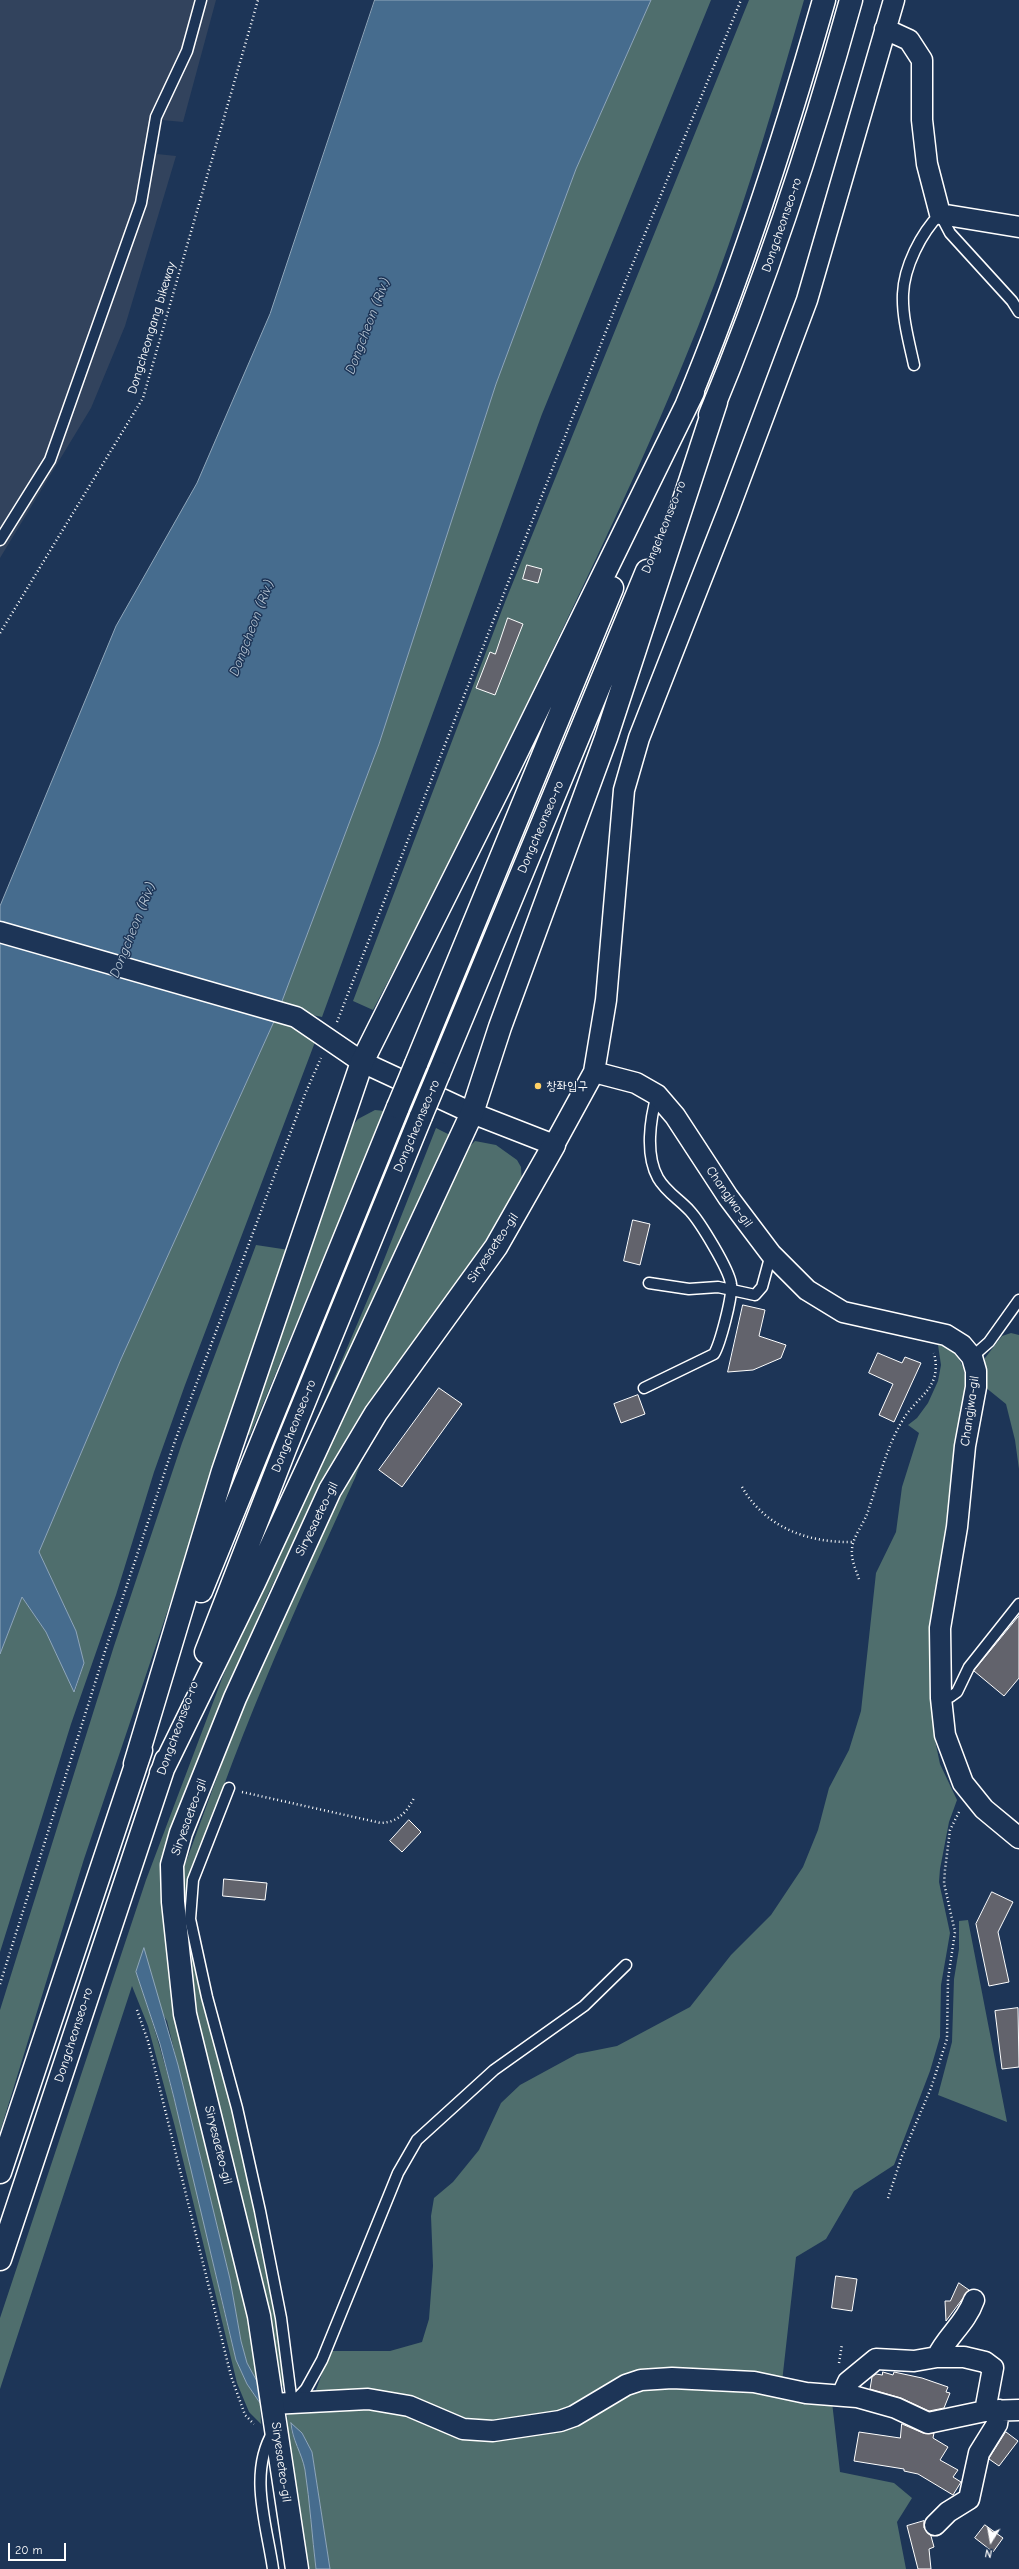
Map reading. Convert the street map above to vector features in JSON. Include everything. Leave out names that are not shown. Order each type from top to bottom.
[{"type":"main road","name":"Dongcheonseo-ro","points":[[0,2172],[135,1764],[252,1462],[738,277],[782,144],[824,0]]},
{"type":"main road","name":"Dongcheonseo-ro","points":[[0,2260],[161,1773],[285,1449],[716,402],[758,293],[806,154],[851,0]]},
{"type":"main road","points":[[135,1764],[223,1471],[362,1062],[504,778],[692,392]]},
{"type":"main road","points":[[161,1773],[258,1576],[472,1113],[500,1027],[606,738],[716,402]]},
{"type":"main road","name":"Siryesaeteo-gil","points":[[297,2569],[276,2428],[282,2404],[185,2014],[171,1881],[175,1851],[235,1698],[330,1490],[376,1413],[496,1247],[554,1145]]},
{"type":"street","points":[[0,932],[280,1012],[310,1025],[329,1040],[362,1062],[472,1113],[554,1145],[594,1072],[606,1000],[624,790],[639,738],[728,511],[807,300],[894,0]]},
{"type":"street","points":[[885,29],[909,40],[922,60],[922,120],[927,164],[940,214],[1019,227]]},
{"type":"street","name":"Changjwa-gil","points":[[594,1072],[645,1086],[657,1095],[675,1116],[728,1197],[771,1254],[807,1290],[843,1312],[934,1332],[955,1339],[972,1357],[976,1371],[976,1387],[965,1446],[957,1528],[940,1628],[941,1698],[950,1752],[963,1783],[973,1796],[1019,1838]]},
{"type":"street","points":[[937,2357],[945,2343],[966,2319],[974,2300]]},
{"type":"street","points":[[842,2395],[848,2382],[876,2359],[914,2361],[937,2357],[964,2357],[990,2364],[994,2374],[992,2411],[997,2424],[979,2453],[969,2499],[948,2512],[935,2525]]},
{"type":"street","points":[[282,2404],[351,2398],[386,2401],[409,2406],[451,2426],[478,2431],[560,2421],[574,2416],[626,2385],[655,2378],[754,2382],[816,2394],[842,2395],[874,2401],[909,2413],[928,2423],[992,2411],[1019,2410]]},
{"type":"lane","points":[[0,540],[50,460],[141,203],[156,117],[187,51],[201,0]]},
{"type":"lane","points":[[914,365],[904,305],[905,282],[921,241],[940,214],[950,233],[1012,301],[1019,312]]},
{"type":"lane","points":[[644,1388],[714,1354],[718,1348],[731,1290],[730,1278],[700,1224],[689,1210],[664,1188],[657,1178],[651,1150],[651,1118],[657,1095]]},
{"type":"lane","points":[[649,1283],[689,1289],[718,1287],[750,1295],[760,1292],[771,1254]]},
{"type":"lane","points":[[972,1357],[989,1342],[1019,1300]]},
{"type":"lane","points":[[941,1698],[950,1697],[957,1692],[969,1667],[1019,1604]]},
{"type":"lane","points":[[229,1788],[193,1880],[190,1918],[207,1997],[237,2108],[260,2211],[281,2318],[282,2404]]},
{"type":"lane","points":[[282,2404],[306,2389],[322,2360],[398,2173],[417,2140],[494,2070],[584,2006],[626,1965]]},
{"type":"lane","points":[[273,2569],[260,2478],[264,2450],[276,2428]]},
{"type":"path","name":"Dongcheongang bikeway","points":[[0,633],[143,398],[258,0]]},
{"type":"path","points":[[0,1984],[105,1652],[175,1442],[305,1094],[346,1002],[621,292],[741,0]]},
{"type":"path","points":[[859,1579],[852,1557],[853,1542],[866,1514],[884,1460],[900,1423],[906,1414],[926,1394],[934,1379],[936,1369],[934,1332]]},
{"type":"path","points":[[742,1487],[759,1511],[780,1527],[813,1537],[853,1542]]},
{"type":"path","points":[[229,1788],[270,1800],[381,1823],[391,1822],[400,1818],[408,1811],[414,1798]]},
{"type":"path","points":[[888,2198],[902,2156],[931,2088],[946,2040],[948,1979],[955,1932],[944,1883],[946,1854],[953,1821],[973,1796]]},
{"type":"path","points":[[137,2010],[148,2041],[239,2402],[252,2423],[260,2428],[276,2428]]},
{"type":"shaded area","points":[[0,0],[216,0],[183,122],[162,120],[157,154],[176,156],[125,326],[91,408],[0,558]]},
{"type":"green space","points":[[651,0],[711,0],[542,414],[322,1017],[302,1013],[285,1021],[315,1042],[185,1385],[154,1472],[116,1595],[71,1724],[0,1952],[0,1654],[22,1597],[46,1632],[75,1691],[84,1663],[76,1631],[39,1552],[121,1359],[276,1017],[379,744],[496,384],[576,169]]},
{"type":"green space","points":[[749,0],[804,0],[752,176],[716,280],[679,374],[639,466],[596,558],[465,830],[373,1010],[353,1001],[505,602]]},
{"type":"green space","points":[[375,1110],[385,1111],[250,1435],[245,1433],[350,1129],[358,1119]]},
{"type":"green space","points":[[436,1128],[450,1135],[280,1505],[376,1280]]},
{"type":"green space","points":[[475,1141],[496,1145],[517,1160],[521,1167],[522,1184],[487,1243],[368,1409],[320,1487],[268,1594],[225,1695],[165,1924],[174,2013],[241,2285],[254,2344],[259,2385],[247,2363],[241,2341],[230,2279],[167,2021],[136,1972],[152,2020],[179,2117],[236,2360],[247,2384],[260,2403],[261,2424],[249,2412],[237,2383],[175,2127],[148,2026],[132,1986],[0,2389],[0,2318],[146,1880],[223,1676],[246,1620],[468,1148]]},
{"type":"green space","points":[[256,1245],[289,1250],[84,1859],[0,2132],[0,2010],[114,1646],[182,1443]]},
{"type":"green space","points":[[1011,1333],[1019,1335],[1019,1469],[1015,1440],[1006,1404],[985,1387],[985,1358],[1002,1336]]},
{"type":"green space","points":[[938,1345],[945,1347],[955,1354],[962,1365],[966,1378],[952,1495],[929,1643],[935,1740],[940,1764],[957,1800],[949,1822],[939,1882],[950,1933],[941,1985],[940,2037],[930,2071],[894,2165],[854,2191],[826,2239],[796,2257],[782,2382],[674,2374],[573,2411],[481,2423],[318,2395],[316,2390],[330,2351],[390,2351],[422,2342],[429,2319],[433,2266],[431,2216],[434,2198],[453,2182],[479,2150],[501,2103],[520,2085],[577,2054],[617,2046],[690,2007],[731,1955],[771,1915],[803,1867],[818,1830],[829,1788],[849,1750],[861,1711],[876,1573],[896,1532],[902,1487],[919,1433],[908,1425],[917,1418],[928,1403],[938,1381],[941,1365]]},
{"type":"green space","points":[[360,1461],[361,1462],[355,1478],[286,1631],[243,1734],[205,1839],[188,1892],[281,2336],[287,2387],[280,2385],[194,2009],[182,1911],[183,1870],[227,1750],[269,1646],[325,1526]]},
{"type":"green space","points":[[968,1920],[1007,2122],[938,2095],[952,2042],[954,1979],[959,1949],[959,1921]]},
{"type":"green space","points":[[718,2387],[832,2402],[840,2472],[894,2483],[912,2498],[897,2522],[906,2569],[330,2569],[312,2452],[302,2433],[291,2424],[294,2439],[304,2464],[309,2503],[316,2569],[307,2569],[288,2441],[287,2412],[361,2404],[409,2416],[445,2431],[489,2437],[630,2388]]},
{"type":"water","name":"Dongcheon (Riv.)","points":[[375,0],[651,0],[576,169],[496,384],[379,744],[276,1017],[121,1359],[39,1552],[76,1631],[84,1663],[74,1692],[46,1632],[22,1597],[0,1654],[0,906],[116,626],[197,483],[270,314]]},
{"type":"water","points":[[144,1948],[178,2065],[230,2279],[241,2341],[247,2363],[259,2385],[260,2403],[247,2384],[236,2360],[174,2098],[160,2044],[136,1972]]},
{"type":"water","points":[[291,2423],[302,2433],[312,2452],[330,2569],[316,2569],[305,2470],[293,2435]]},
{"type":"building","points":[[527,565],[542,569],[538,583],[523,579]]},
{"type":"building","points":[[508,618],[523,624],[495,695],[476,688],[490,652],[495,654]]},
{"type":"building","points":[[633,1220],[650,1224],[640,1265],[624,1261]]},
{"type":"building","points":[[743,1305],[765,1310],[759,1336],[786,1345],[781,1358],[753,1370],[728,1372]]},
{"type":"building","points":[[878,1353],[902,1363],[905,1357],[921,1363],[894,1422],[879,1415],[893,1384],[869,1373]]},
{"type":"building","points":[[439,1388],[462,1404],[402,1487],[379,1470]]},
{"type":"building","points":[[638,1395],[645,1414],[621,1423],[614,1404]]},
{"type":"building","points":[[1019,1616],[1019,1678],[1004,1696],[974,1671]]},
{"type":"building","points":[[409,1820],[421,1832],[402,1852],[390,1841]]},
{"type":"building","points":[[224,1879],[267,1883],[265,1900],[223,1896]]},
{"type":"building","points":[[992,1892],[1013,1902],[998,1932],[1009,1982],[989,1986],[976,1924]]},
{"type":"building","points":[[1018,2008],[1019,2067],[1002,2069],[995,2011]]},
{"type":"building","points":[[836,2276],[857,2279],[852,2311],[832,2308]]},
{"type":"building","points":[[959,2283],[969,2290],[946,2321],[945,2301],[950,2301]]},
{"type":"building","points":[[883,2372],[893,2375],[894,2372],[922,2378],[948,2387],[946,2392],[950,2393],[944,2408],[929,2411],[901,2398],[870,2389],[872,2377],[876,2374],[882,2375]]},
{"type":"building","points":[[902,2424],[923,2433],[934,2433],[933,2438],[948,2447],[940,2460],[958,2470],[953,2477],[961,2482],[953,2495],[918,2474],[904,2471],[904,2469],[854,2461],[859,2432],[900,2438]]},
{"type":"building","points":[[1006,2432],[1018,2441],[999,2466],[989,2459]]},
{"type":"building","points":[[924,2521],[924,2528],[931,2536],[934,2547],[929,2549],[931,2569],[918,2569],[907,2526]]},
{"type":"building","points":[[985,2525],[1003,2538],[993,2552],[975,2538]]},
{"type":"place","name":"창좌입구","points":[[538,1086]]}]
